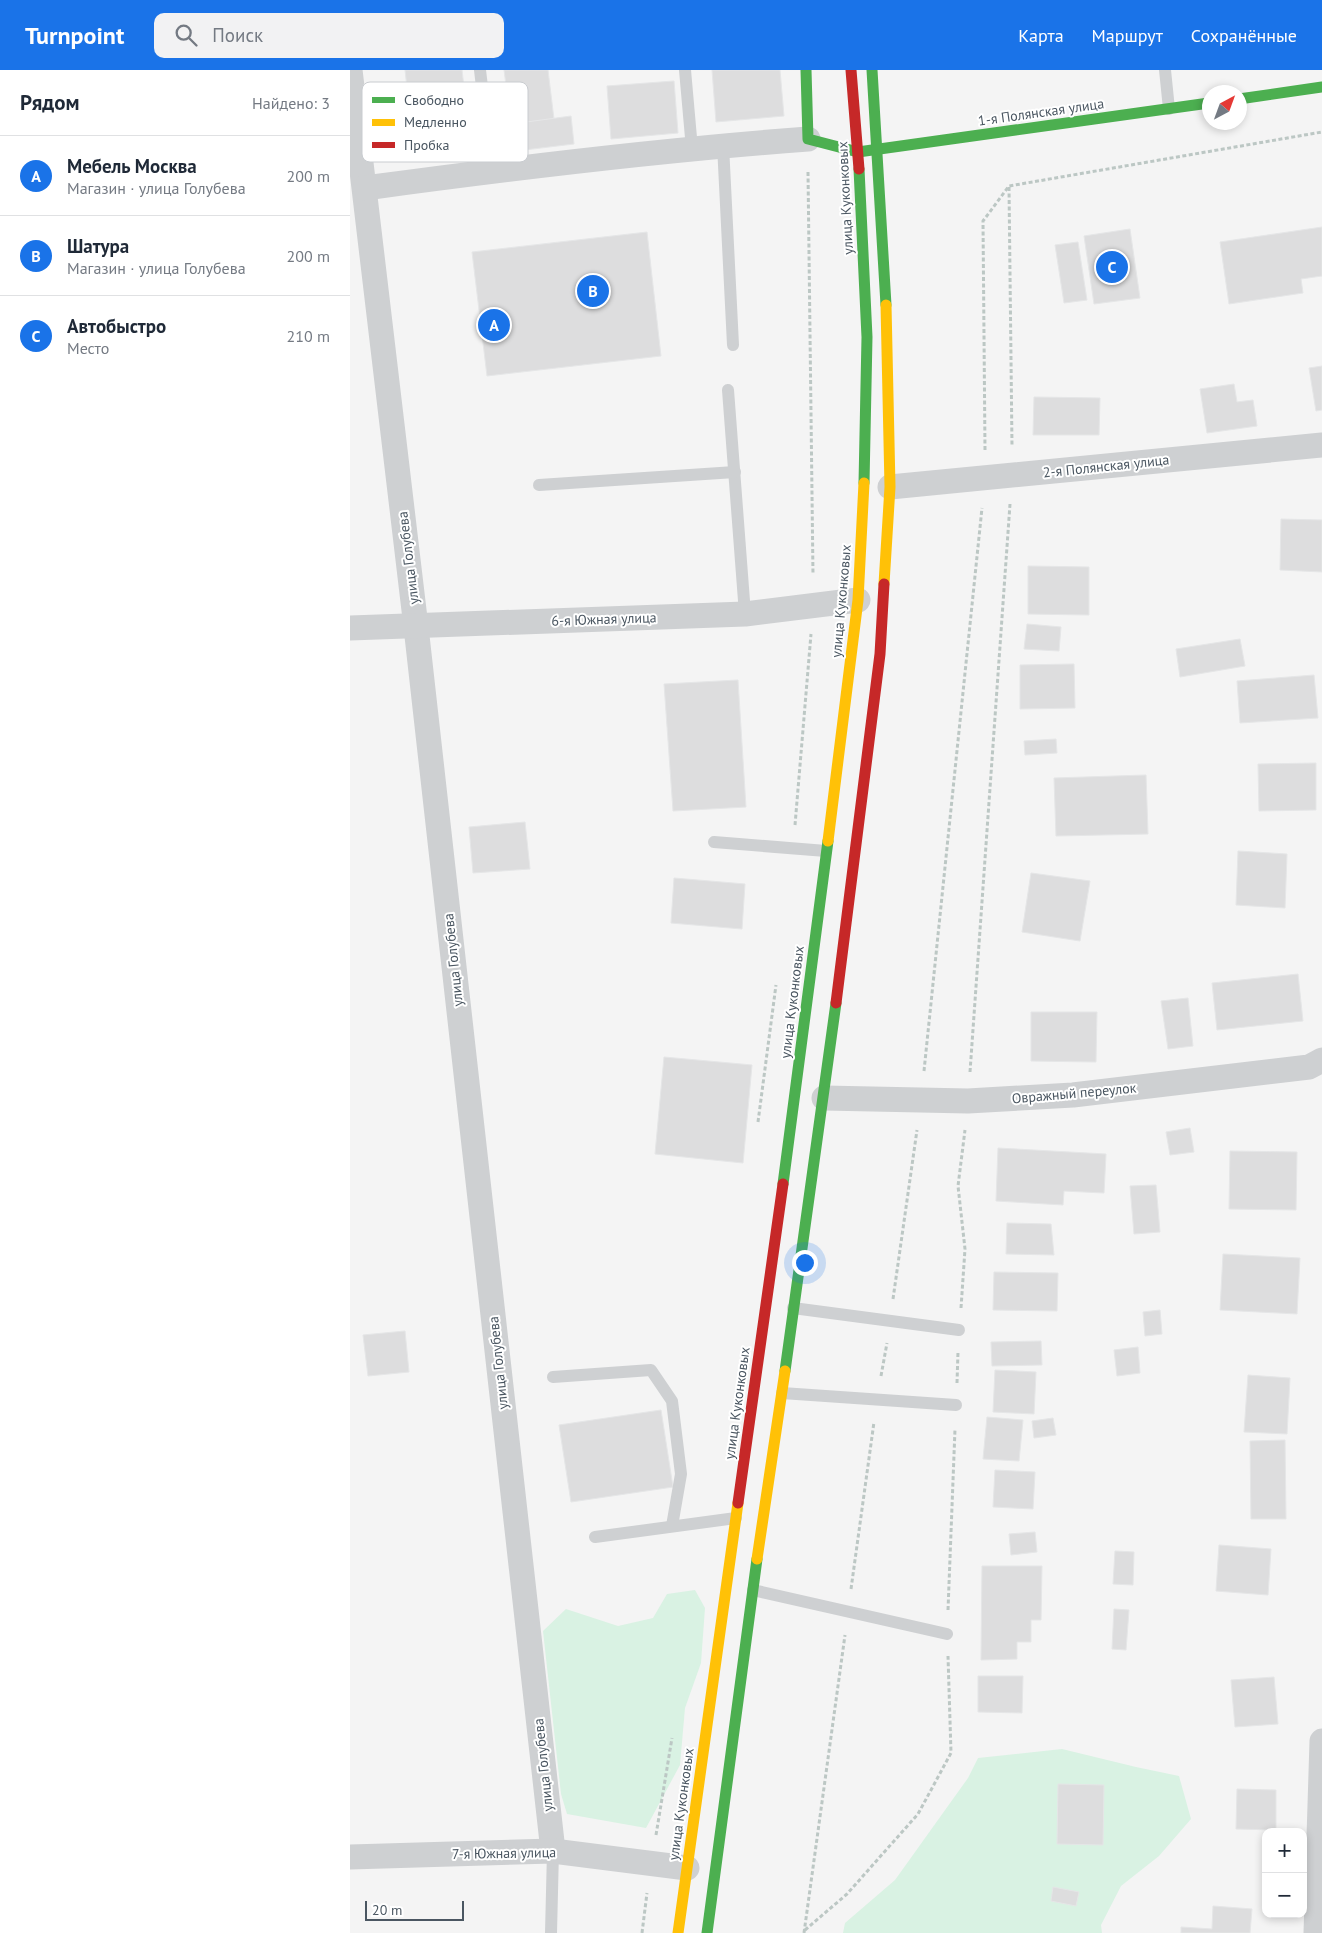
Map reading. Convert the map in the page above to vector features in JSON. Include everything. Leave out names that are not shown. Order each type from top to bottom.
[{"type":"main road","points":[[806,70],[808,139]]},
{"type":"main road","name":"улица Куконковых","points":[[678,1933],[796,1094],[858,600],[864,500],[867,337],[858,152],[851,70]]},
{"type":"main road","points":[[707,1933],[753,1590],[824,1098],[880,654],[890,487],[888,336],[872,70]]},
{"type":"main road","points":[[1247,98],[1322,87]]},
{"type":"main road","name":"1-я Полянская улица","points":[[808,139],[858,152],[878,151],[1202,104]]},
{"type":"street","name":"улица Голубева","points":[[350,70],[416,627],[553,1851]]},
{"type":"street","points":[[365,188],[492,171],[723,145],[808,139]]},
{"type":"street","name":"2-я Полянская улица","points":[[890,487],[1322,446]]},
{"type":"street","name":"6-я Южная улица","points":[[350,628],[745,614],[858,600]]},
{"type":"street","name":"Овражный переулок","points":[[824,1098],[968,1101],[1073,1095],[1310,1066],[1322,1060]]},
{"type":"street","points":[[1316,1933],[1322,1741]]},
{"type":"street","name":"7-я Южная улица","points":[[350,1857],[553,1851],[687,1868]]},
{"type":"lane","points":[[685,70],[692,149]]},
{"type":"lane","points":[[1164,70],[1169,109]]},
{"type":"lane","points":[[723,145],[733,344]]},
{"type":"lane","points":[[491,162],[492,171]]},
{"type":"lane","points":[[728,390],[745,614]]},
{"type":"lane","points":[[539,485],[735,472]]},
{"type":"lane","points":[[714,842],[826,851]]},
{"type":"lane","points":[[793,1308],[959,1330]]},
{"type":"lane","points":[[553,1376],[651,1370],[672,1401],[681,1474],[672,1526]]},
{"type":"lane","points":[[782,1393],[956,1405]]},
{"type":"lane","points":[[595,1536],[736,1518]]},
{"type":"lane","points":[[753,1590],[948,1634]]},
{"type":"lane","points":[[551,1933],[553,1851]]},
{"type":"path","points":[[804,1932],[877,1399],[890,1321],[921,1100],[985,478],[983,222],[1010,186],[1322,132]]},
{"type":"path","points":[[794,848],[813,606],[808,139]]},
{"type":"path","points":[[804,1932],[847,1894],[918,1814],[952,1753],[948,1634],[959,1330],[965,1250],[958,1186],[968,1101],[1012,475],[1010,186]]},
{"type":"path","points":[[758,1126],[777,977]]},
{"type":"path","points":[[642,1933],[651,1864],[672,1737]]},
{"type":"green space","points":[[695,1590],[705,1608],[701,1663],[685,1708],[680,1765],[646,1828],[567,1814],[561,1794],[543,1631],[566,1609],[618,1626],[653,1618],[667,1594]]},
{"type":"green space","points":[[1062,1749],[1179,1776],[1191,1819],[1159,1856],[1121,1886],[1101,1925],[1102,1933],[843,1933],[845,1923],[895,1880],[968,1778],[978,1758]]},
{"type":"building","points":[[405,70],[462,70],[463,82],[406,82]]},
{"type":"building","points":[[504,70],[548,70],[554,119],[528,122],[528,82],[506,82]]},
{"type":"building","points":[[712,70],[780,70],[784,116],[716,122]]},
{"type":"building","points":[[674,81],[678,133],[611,139],[607,86]]},
{"type":"building","points":[[571,116],[574,144],[528,150],[528,122]]},
{"type":"building","points":[[1322,227],[1322,276],[1301,279],[1303,293],[1229,304],[1220,242]]},
{"type":"building","points":[[1130,229],[1140,298],[1094,304],[1084,236]]},
{"type":"building","points":[[647,232],[661,356],[487,376],[472,252]]},
{"type":"building","points":[[1078,242],[1087,300],[1064,303],[1055,245]]},
{"type":"building","points":[[1322,366],[1322,410],[1316,411],[1309,368]]},
{"type":"building","points":[[1234,384],[1237,402],[1253,400],[1257,426],[1207,433],[1200,389]]},
{"type":"building","points":[[1034,397],[1100,398],[1099,435],[1033,435]]},
{"type":"building","points":[[1281,519],[1322,520],[1322,572],[1280,570]]},
{"type":"building","points":[[1028,566],[1089,567],[1089,615],[1028,614]]},
{"type":"building","points":[[1027,624],[1061,627],[1059,651],[1024,649]]},
{"type":"building","points":[[1240,639],[1245,666],[1180,677],[1176,649]]},
{"type":"building","points":[[1074,664],[1075,708],[1020,709],[1020,665]]},
{"type":"building","points":[[1314,675],[1318,718],[1240,723],[1237,681]]},
{"type":"building","points":[[738,680],[746,807],[673,811],[664,684]]},
{"type":"building","points":[[1056,739],[1057,753],[1025,755],[1024,741]]},
{"type":"building","points":[[1316,763],[1316,810],[1259,811],[1258,764]]},
{"type":"building","points":[[1146,775],[1148,834],[1056,836],[1054,778]]},
{"type":"building","points":[[525,822],[530,869],[473,873],[469,827]]},
{"type":"building","points":[[1238,851],[1287,854],[1285,908],[1236,905]]},
{"type":"building","points":[[1031,873],[1090,881],[1080,941],[1022,932]]},
{"type":"building","points":[[674,878],[745,884],[742,929],[671,923]]},
{"type":"building","points":[[1298,974],[1303,1021],[1217,1030],[1212,983]]},
{"type":"building","points":[[1188,998],[1193,1046],[1168,1049],[1161,1001]]},
{"type":"building","points":[[1031,1012],[1097,1012],[1096,1062],[1031,1061]]},
{"type":"building","points":[[664,1057],[752,1065],[743,1163],[655,1154]]},
{"type":"building","points":[[1190,1128],[1194,1152],[1170,1155],[1166,1132]]},
{"type":"building","points":[[998,1148],[1106,1154],[1104,1193],[1064,1191],[1063,1205],[996,1201]]},
{"type":"building","points":[[1230,1151],[1297,1152],[1296,1210],[1229,1209]]},
{"type":"building","points":[[1156,1185],[1160,1232],[1134,1234],[1130,1186]]},
{"type":"building","points":[[1007,1223],[1051,1224],[1054,1255],[1006,1254]]},
{"type":"building","points":[[1223,1254],[1300,1258],[1297,1314],[1220,1310]]},
{"type":"building","points":[[994,1272],[1058,1273],[1057,1311],[993,1310]]},
{"type":"building","points":[[1160,1310],[1162,1334],[1145,1336],[1143,1312]]},
{"type":"building","points":[[405,1331],[409,1372],[368,1376],[363,1335]]},
{"type":"building","points":[[1041,1341],[1042,1365],[992,1366],[991,1342]]},
{"type":"building","points":[[1138,1347],[1140,1373],[1117,1376],[1114,1350]]},
{"type":"building","points":[[995,1370],[1036,1372],[1034,1414],[993,1412]]},
{"type":"building","points":[[1248,1375],[1290,1378],[1287,1434],[1244,1432]]},
{"type":"building","points":[[661,1410],[673,1487],[571,1502],[559,1425]]},
{"type":"building","points":[[987,1417],[1023,1420],[1019,1461],[983,1459]]},
{"type":"building","points":[[1053,1418],[1056,1435],[1034,1438],[1032,1421]]},
{"type":"building","points":[[1285,1440],[1286,1519],[1251,1519],[1250,1441]]},
{"type":"building","points":[[995,1470],[1035,1472],[1033,1509],[993,1507]]},
{"type":"building","points":[[1035,1532],[1037,1552],[1011,1555],[1009,1534]]},
{"type":"building","points":[[1219,1545],[1271,1549],[1268,1595],[1216,1591]]},
{"type":"building","points":[[1115,1551],[1134,1552],[1133,1585],[1113,1584]]},
{"type":"building","points":[[982,1566],[1042,1566],[1041,1620],[1031,1620],[1031,1642],[1017,1642],[1017,1659],[981,1660]]},
{"type":"building","points":[[1114,1609],[1129,1610],[1126,1650],[1112,1649]]},
{"type":"building","points":[[978,1676],[1023,1676],[1022,1713],[978,1712]]},
{"type":"building","points":[[1274,1677],[1278,1724],[1235,1727],[1231,1680]]},
{"type":"building","points":[[1058,1784],[1104,1785],[1103,1845],[1057,1844]]},
{"type":"building","points":[[1237,1789],[1276,1790],[1276,1828],[1236,1829]]},
{"type":"building","points":[[1053,1887],[1079,1892],[1076,1906],[1051,1901]]},
{"type":"building","points":[[1213,1906],[1252,1909],[1250,1933],[1181,1933],[1181,1927],[1212,1929]]},
{"type":"traffic: fast","points":[[806,70],[808,139],[858,152],[1202,104]]},
{"type":"traffic: fast","points":[[872,70],[886,305]]},
{"type":"traffic: fast","points":[[1247,98],[1322,87]]},
{"type":"traffic: fast","points":[[859,169],[867,337],[864,483]]},
{"type":"traffic: fast","points":[[783,1184],[828,841]]},
{"type":"traffic: fast","points":[[785,1371],[836,1003]]},
{"type":"traffic: fast","points":[[707,1933],[757,1559]]},
{"type":"traffic: slow","points":[[884,584],[890,487],[886,305]]},
{"type":"traffic: slow","points":[[828,841],[858,600],[864,483]]},
{"type":"traffic: slow","points":[[757,1559],[785,1371]]},
{"type":"traffic: slow","points":[[678,1933],[738,1503]]},
{"type":"traffic: jam","points":[[851,70],[859,169]]},
{"type":"traffic: jam","points":[[836,1003],[880,654],[884,584]]},
{"type":"traffic: jam","points":[[738,1503],[783,1184]]},
{"type":"place","name":"Автобыстро","points":[[1112,267]]},
{"type":"place","name":"Шатура","points":[[593,291]]},
{"type":"place","name":"Мебель Москва","points":[[494,325]]}]
